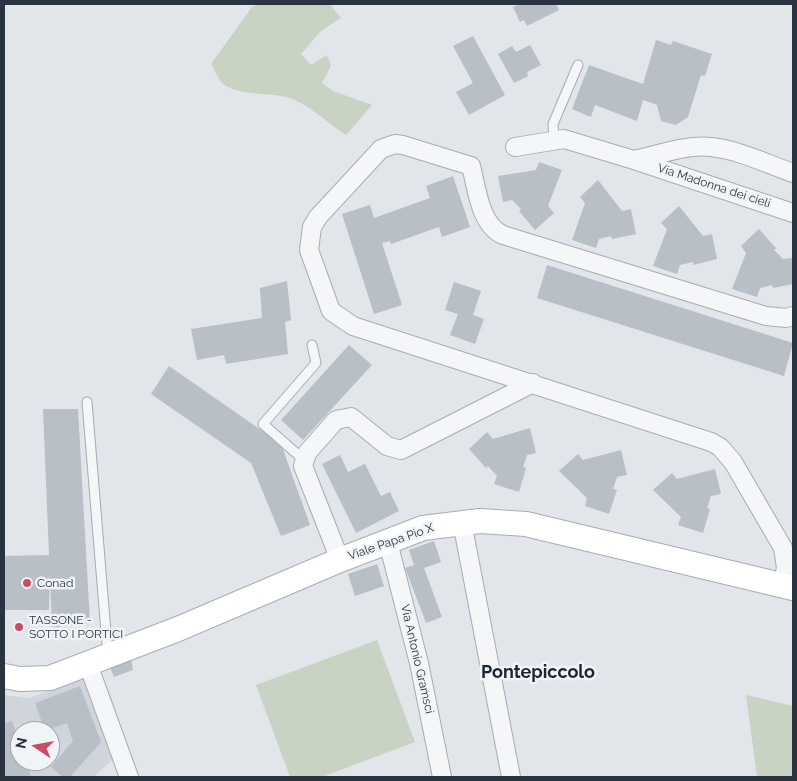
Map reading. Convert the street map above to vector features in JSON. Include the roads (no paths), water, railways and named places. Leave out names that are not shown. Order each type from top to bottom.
[{"type":"street","name":"Via Madonna dei cieli","points":[[515,147],[554,140],[575,141],[793,213]]},
{"type":"street","points":[[788,586],[783,548],[732,462],[720,447],[711,442],[533,383],[353,326],[331,311],[309,250],[312,227],[318,217],[381,149],[395,144],[403,145],[471,166],[486,218],[490,226],[504,235],[766,316],[776,318],[793,316]]},
{"type":"street","name":"Via Madonna dei cieli","points":[[634,160],[698,147],[711,147],[729,151],[793,173]]},
{"type":"street","points":[[340,560],[305,476],[304,460],[307,453],[340,418],[351,417],[356,419],[387,446],[401,450],[533,383]]},
{"type":"street","name":"Viale Papa Pio X","points":[[4,676],[20,679],[50,678],[178,629],[340,560],[423,528],[462,522],[500,521],[526,524],[788,586]]},
{"type":"street","points":[[462,522],[511,777]]},
{"type":"street","name":"Via Antonio Gramsci","points":[[388,542],[420,663],[442,777]]},
{"type":"street","points":[[98,660],[129,777]]},
{"type":"lane","points":[[554,140],[553,124],[578,65]]},
{"type":"lane","points":[[304,460],[263,424],[316,363],[312,345]]},
{"type":"lane","points":[[87,402],[98,660]]},
{"type":"place","name":"Conad","points":[[27,583]]},
{"type":"place","name":"TASSONE - SOTTO I PORTICI","points":[[19,627]]},
{"type":"district","name":"Pontepiccolo","points":[[538,673]]}]
